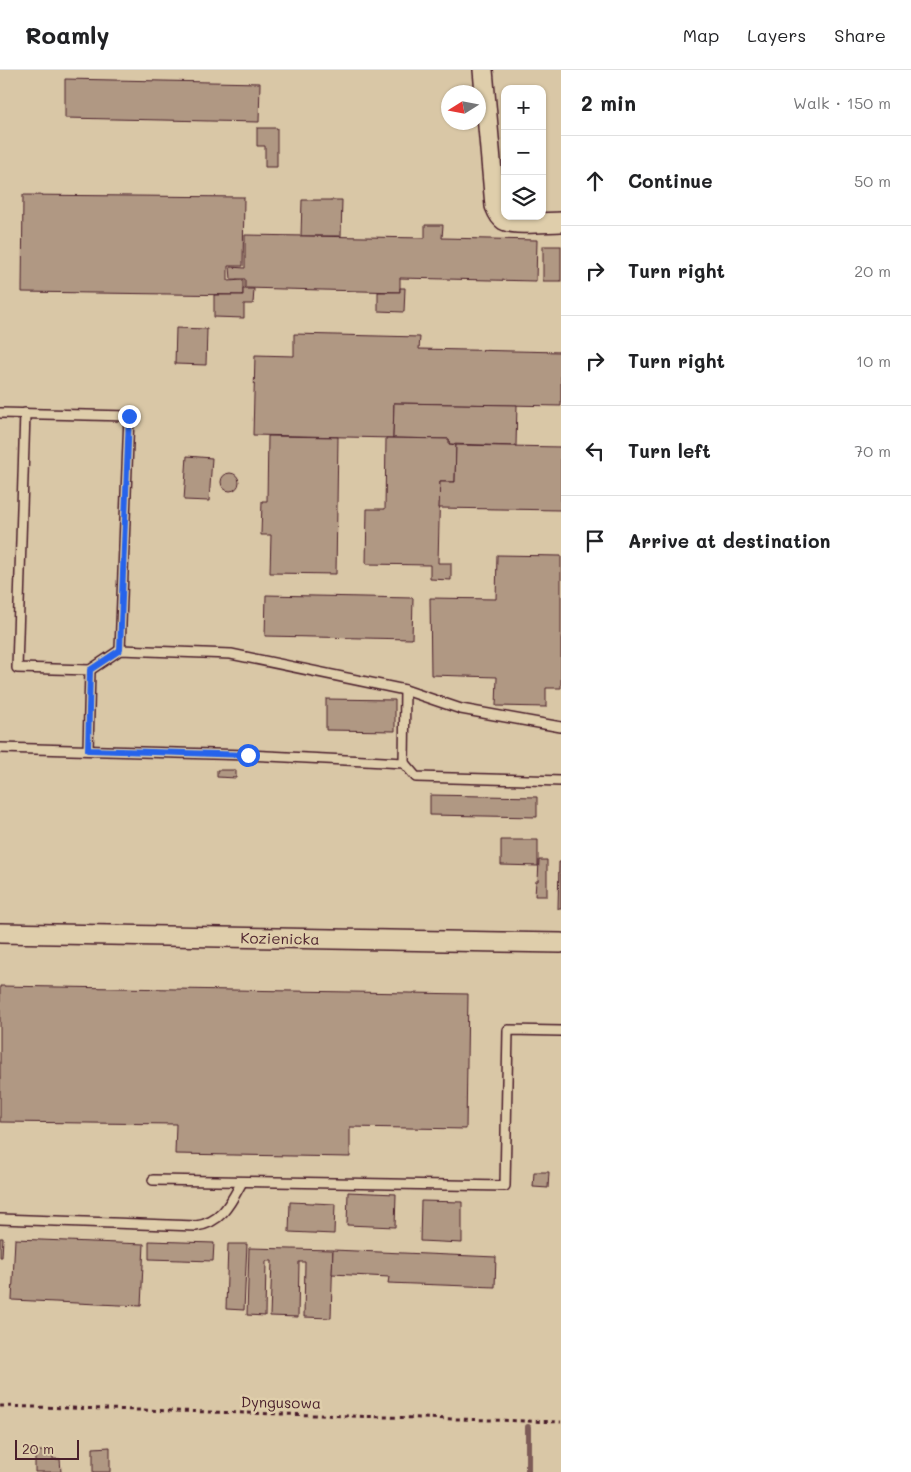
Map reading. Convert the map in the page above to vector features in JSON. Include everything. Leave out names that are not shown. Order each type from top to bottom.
[{"type":"street","points":[[482,70],[495,206],[499,214],[504,220],[512,222],[561,222]]},
{"type":"street","name":"Kozienicka","points":[[0,933],[561,943]]},
{"type":"lane","points":[[0,413],[129,416],[120,650]]},
{"type":"lane","points":[[25,414],[17,668],[90,670],[120,650],[231,654],[405,690],[461,709],[561,727]]},
{"type":"lane","points":[[88,750],[90,670]]},
{"type":"lane","points":[[405,690],[404,763],[416,777],[561,781]]},
{"type":"lane","points":[[0,748],[248,755],[404,763]]},
{"type":"lane","points":[[153,1180],[505,1186],[508,1030],[561,1032]]},
{"type":"lane","points":[[0,1219],[205,1225],[221,1215],[228,1207],[242,1182]]},
{"type":"path","name":"Dyngusowa","points":[[0,1406],[561,1422]]},
{"type":"building","points":[[65,79],[260,83],[259,122],[65,118]]},
{"type":"building","points":[[257,128],[277,128],[277,167],[265,167],[265,146],[257,146]]},
{"type":"building","points":[[23,195],[244,197],[243,266],[228,266],[228,281],[243,280],[243,295],[22,292]]},
{"type":"building","points":[[302,200],[342,200],[341,236],[301,236]]},
{"type":"building","points":[[425,225],[443,225],[442,238],[537,240],[536,281],[400,278],[400,292],[245,288],[245,279],[231,279],[230,267],[245,268],[245,235],[425,238]]},
{"type":"building","points":[[543,246],[561,246],[561,281],[543,281]]},
{"type":"building","points":[[400,288],[405,288],[404,312],[378,311],[378,292],[400,292]]},
{"type":"building","points":[[243,289],[254,289],[253,304],[244,304],[244,318],[214,317],[214,295],[243,295]]},
{"type":"building","points":[[176,328],[207,329],[206,365],[175,364]]},
{"type":"building","points":[[294,334],[420,337],[419,349],[561,352],[561,406],[394,403],[393,438],[253,435],[255,355],[294,356]]},
{"type":"building","points":[[394,403],[517,405],[516,446],[449,444],[449,439],[393,438]]},
{"type":"building","points":[[268,436],[338,437],[336,574],[270,573],[271,535],[261,535],[262,501],[267,501]]},
{"type":"building","points":[[386,438],[449,439],[449,444],[456,445],[455,482],[440,482],[438,563],[451,563],[451,580],[430,579],[430,565],[366,564],[367,509],[385,509]]},
{"type":"building","points":[[456,445],[561,447],[561,510],[439,508],[440,482],[455,482]]},
{"type":"building","points":[[187,456],[212,458],[209,501],[184,500]]},
{"type":"building","points":[[230,473],[236,476],[239,482],[236,488],[230,491],[224,488],[221,482],[224,476]]},
{"type":"building","points":[[497,555],[561,556],[561,688],[546,688],[546,707],[496,706],[497,677],[431,675],[430,598],[496,599]]},
{"type":"building","points":[[266,595],[413,598],[412,639],[265,636]]},
{"type":"building","points":[[326,699],[395,700],[395,731],[326,730]]},
{"type":"building","points":[[217,770],[236,770],[236,778],[217,777]]},
{"type":"building","points":[[430,795],[537,797],[537,817],[430,815]]},
{"type":"building","points":[[501,840],[538,840],[538,866],[501,865]]},
{"type":"building","points":[[539,860],[547,860],[547,896],[535,896]]},
{"type":"building","points":[[559,862],[561,862],[561,909],[558,909]]},
{"type":"building","points":[[0,986],[468,994],[466,1129],[350,1127],[350,1157],[175,1154],[176,1124],[0,1122]]},
{"type":"building","points":[[534,1172],[549,1172],[548,1188],[533,1187]]},
{"type":"building","points":[[348,1192],[396,1194],[395,1227],[347,1225]]},
{"type":"building","points":[[421,1201],[462,1202],[462,1243],[420,1241]]},
{"type":"building","points":[[290,1202],[335,1204],[334,1234],[289,1232]]},
{"type":"building","points":[[0,1238],[3,1238],[2,1257],[0,1257]]},
{"type":"building","points":[[15,1239],[144,1244],[141,1306],[12,1300]]},
{"type":"building","points":[[149,1241],[214,1243],[213,1261],[149,1259]]},
{"type":"building","points":[[228,1244],[247,1244],[244,1310],[226,1309]]},
{"type":"building","points":[[249,1248],[333,1250],[331,1318],[304,1317],[305,1262],[299,1262],[298,1317],[270,1316],[272,1261],[266,1261],[265,1316],[247,1315]]},
{"type":"building","points":[[333,1250],[496,1257],[495,1287],[388,1283],[389,1277],[332,1274]]},
{"type":"building","points":[[110,1447],[110,1472],[93,1472],[93,1448]]},
{"type":"building","points":[[35,1451],[53,1451],[53,1459],[60,1459],[61,1472],[35,1472]]},
{"type":"waterway","points":[[528,1427],[528,1472]]},
{"type":"route","points":[[129,416],[120,650],[90,670],[88,750],[248,755]]}]
